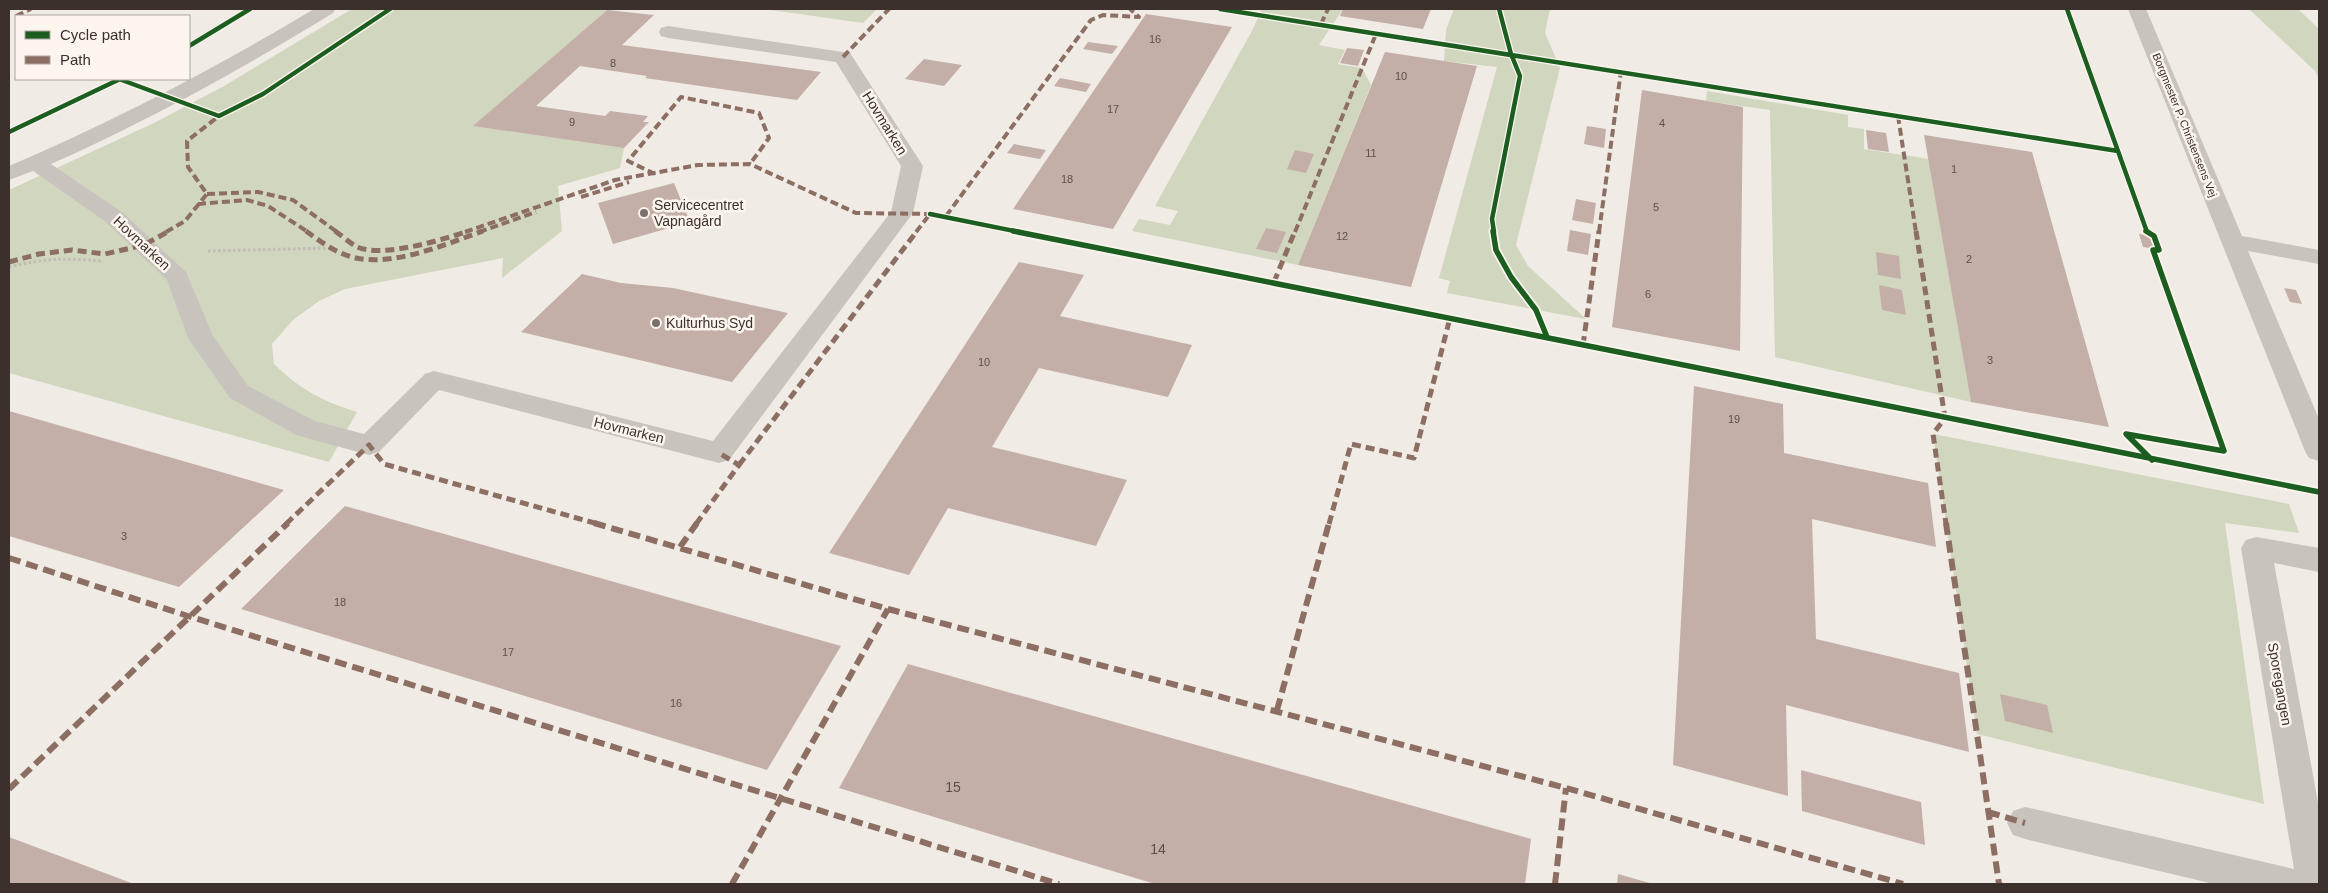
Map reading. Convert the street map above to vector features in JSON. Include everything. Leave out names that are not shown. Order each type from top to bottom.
[{"type":"street","points":[[9,174],[171,98],[282,36],[326,9]]},
{"type":"street","name":"Borgmester P. Christensens Vej","points":[[2137,9],[2319,451]]},
{"type":"street","name":"Hovmarken","points":[[35,163],[114,217],[178,277],[201,338],[239,392],[306,428],[369,445],[434,380],[719,454],[902,213],[912,166],[843,57],[668,32]]},
{"type":"street","points":[[2233,241],[2319,257]]},
{"type":"street","name":"Sporegangen","points":[[2315,884],[2256,548],[2319,560]]},
{"type":"street","points":[[2025,823],[2287,884]]},
{"type":"green space","points":[[352,9],[608,9],[474,126],[624,148],[620,168],[558,186],[562,231],[502,278],[503,258],[345,289],[319,301],[293,320],[272,344],[274,364],[293,381],[312,394],[357,412],[329,462],[9,373],[9,190],[154,123],[224,86]]},
{"type":"green space","points":[[764,9],[877,9],[863,23]]},
{"type":"green space","points":[[1257,9],[1343,9],[1319,45],[1345,50],[1338,64],[1362,68],[1371,85],[1298,265],[1132,231],[1139,219],[1170,225],[1178,211],[1155,206],[1253,29],[1261,10]]},
{"type":"green space","points":[[1454,9],[1550,9],[1545,33],[1560,68],[1516,245],[1528,266],[1586,319],[1447,293],[1450,281],[1439,278],[1497,67],[1444,61],[1446,30]]},
{"type":"green space","points":[[2249,9],[2298,9],[2319,29],[2319,79],[2315,71]]},
{"type":"green space","points":[[1707,91],[1848,115],[1848,127],[1864,129],[1864,149],[1929,159],[1971,402],[1775,357],[1770,110],[1706,101]]},
{"type":"green space","points":[[1933,434],[2289,504],[2299,533],[2225,523],[2264,804],[1977,734]]},
{"type":"building","points":[[1343,9],[1431,9],[1423,29],[1340,16]]},
{"type":"building","points":[[607,10],[654,15],[622,45],[821,72],[797,100],[645,78],[647,76],[580,66],[536,106],[605,116],[610,111],[648,116],[643,122],[649,122],[624,148],[473,126]]},
{"type":"building","points":[[1146,14],[1232,27],[1113,229],[1013,209]]},
{"type":"building","points":[[1088,42],[1118,46],[1112,54],[1083,49]]},
{"type":"building","points":[[1347,48],[1364,50],[1358,66],[1340,63]]},
{"type":"building","points":[[1385,52],[1477,66],[1411,287],[1298,265]]},
{"type":"building","points":[[924,59],[962,65],[944,86],[905,79]]},
{"type":"building","points":[[1060,78],[1091,84],[1086,92],[1054,86]]},
{"type":"building","points":[[1642,90],[1743,107],[1740,351],[1612,327]]},
{"type":"building","points":[[1587,126],[1606,129],[1604,148],[1584,144]]},
{"type":"building","points":[[1866,130],[1886,133],[1889,152],[1868,149]]},
{"type":"building","points":[[1924,135],[2032,152],[2109,427],[1971,402]]},
{"type":"building","points":[[1014,144],[1046,150],[1040,159],[1007,153]]},
{"type":"building","points":[[1295,150],[1314,154],[1306,173],[1287,169]]},
{"type":"building","name":"Servicecentret Vapnagård","points":[[674,183],[690,222],[613,244],[598,203]]},
{"type":"building","points":[[1576,199],[1596,203],[1593,224],[1572,220]]},
{"type":"building","points":[[1266,228],[1286,232],[1277,253],[1256,249]]},
{"type":"building","points":[[1570,230],[1591,234],[1588,255],[1567,251]]},
{"type":"building","points":[[2139,234],[2152,236],[2156,249],[2143,247]]},
{"type":"building","points":[[1876,252],[1899,256],[1901,279],[1878,275]]},
{"type":"building","points":[[1019,262],[1084,275],[1060,316],[1192,345],[1168,397],[1039,368],[992,447],[1127,480],[1096,546],[948,508],[909,575],[829,553]]},
{"type":"building","name":"Kulturhus Syd","points":[[582,274],[621,283],[673,288],[788,313],[732,382],[521,332]]},
{"type":"building","points":[[1879,285],[1902,290],[1906,315],[1882,310]]},
{"type":"building","points":[[2284,288],[2296,290],[2302,304],[2290,302]]},
{"type":"building","points":[[1694,386],[1783,404],[1784,453],[1928,483],[1936,547],[1812,519],[1816,639],[1959,673],[1969,752],[1786,705],[1788,796],[1673,765]]},
{"type":"building","points":[[9,411],[284,490],[179,587],[9,536]]},
{"type":"building","points":[[345,506],[841,646],[767,770],[241,609]]},
{"type":"building","points":[[908,664],[1531,839],[1525,884],[1155,884],[839,788]]},
{"type":"building","points":[[2000,694],[2047,705],[2053,733],[2005,721]]},
{"type":"building","points":[[1801,770],[1921,802],[1925,845],[1802,811]]},
{"type":"building","points":[[9,837],[134,884],[9,884]]},
{"type":"building","points":[[1618,874],[1653,884],[1617,884]]},
{"type":"marked path","points":[[18,15],[31,9]]},
{"type":"marked path","points":[[843,57],[889,9]]},
{"type":"marked path","points":[[946,216],[1091,20],[1103,15],[1139,17],[1130,9]]},
{"type":"marked path","points":[[1321,24],[1328,9]]},
{"type":"marked path","points":[[1274,282],[1376,34]]},
{"type":"marked path","points":[[1583,345],[1621,71]]},
{"type":"marked path","points":[[655,174],[628,161],[681,97],[759,113],[769,138],[750,164]]},
{"type":"marked path","points":[[9,262],[39,254],[72,250],[105,254],[144,245],[185,221],[207,194],[188,167],[187,141],[219,116]]},
{"type":"marked path","points":[[1898,116],[1945,418],[1933,434],[1999,884]]},
{"type":"marked path","points":[[207,194],[258,192],[293,200],[358,247],[384,250],[435,242],[615,180],[698,165],[750,164],[856,213],[930,214]]},
{"type":"marked path","points":[[581,197],[629,182]]},
{"type":"marked path","points":[[198,204],[247,200],[268,206],[330,248],[356,258],[376,259],[416,254],[536,212]]},
{"type":"marked path","points":[[739,465],[930,214]]},
{"type":"marked path","points":[[1277,710],[1351,444],[1414,458],[1450,318]]},
{"type":"marked path","points":[[9,789],[369,445],[384,464],[680,547],[888,609],[1566,788],[1903,884]]},
{"type":"marked path","points":[[680,547],[739,465],[719,453]]},
{"type":"marked path","points":[[9,558],[191,617],[1059,884]]},
{"type":"marked path","points":[[732,884],[888,609]]},
{"type":"marked path","points":[[1555,884],[1566,788]]},
{"type":"marked path","points":[[1988,812],[2025,823]]},
{"type":"cycle path","points":[[190,45],[250,9]]},
{"type":"cycle path","points":[[122,80],[219,116],[263,94],[390,9]]},
{"type":"cycle path","points":[[1220,9],[2118,151]]},
{"type":"cycle path","points":[[1499,9],[1511,54],[1520,76],[1492,219],[1496,250],[1511,277],[1536,310],[1547,337]]},
{"type":"cycle path","points":[[2067,9],[2147,233],[2154,236],[2159,250],[2153,250],[2224,451],[2126,434],[2152,460]]},
{"type":"cycle path","points":[[9,132],[118,80]]},
{"type":"cycle path","points":[[930,214],[2319,492]]},
{"type":"place","name":"Servicecentret Vapnagård","points":[[644,213]]},
{"type":"place","name":"Kulturhus Syd","points":[[656,323]]}]
